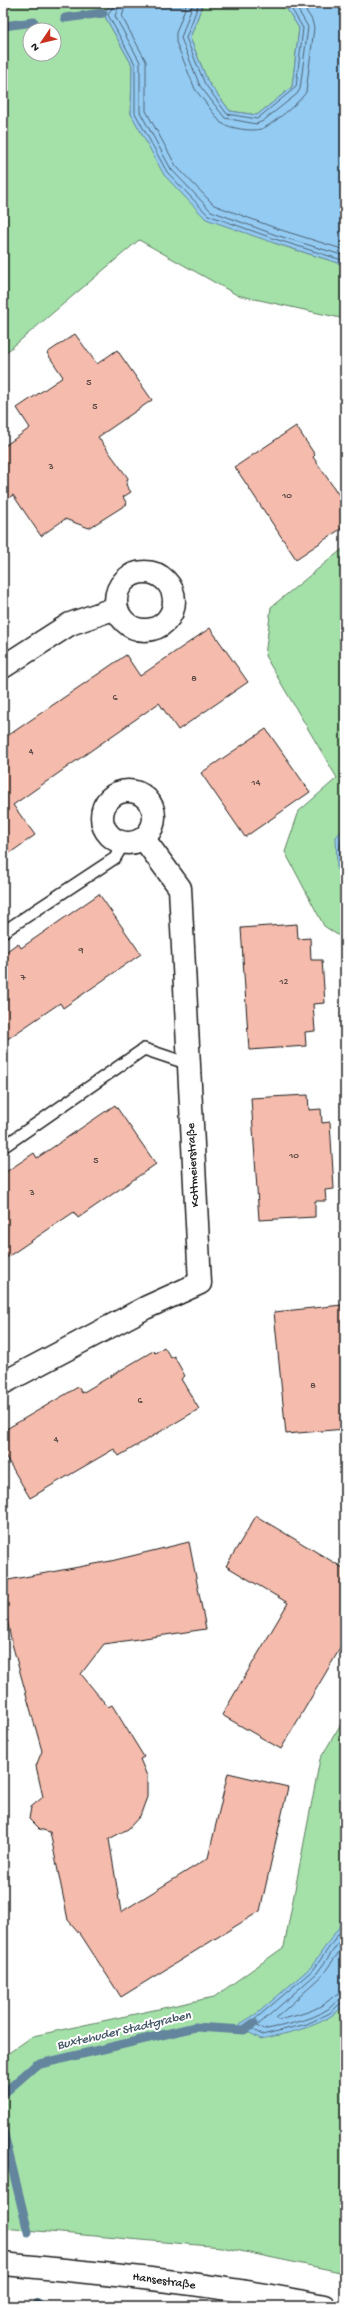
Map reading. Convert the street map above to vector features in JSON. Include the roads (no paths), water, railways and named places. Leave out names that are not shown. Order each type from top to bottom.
[{"type":"street","points":[[3,668],[70,624],[116,608]]},
{"type":"street","name":"Kottmeierstraße","points":[[3,1383],[145,1308],[200,1283],[180,888],[134,841]]},
{"type":"street","name":"Hansestraße","points":[[3,2264],[93,2272],[288,2299],[324,2306]]},
{"type":"lane","points":[[3,932],[115,858],[134,841]]},
{"type":"lane","points":[[3,1146],[144,1049],[189,1064]]},
{"type":"water","points":[[113,3],[203,3],[190,38],[208,82],[230,111],[257,115],[292,87],[299,28],[283,3],[345,3],[345,265],[274,243],[206,219],[164,175],[131,114],[132,65],[103,13]]},
{"type":"water","points":[[345,827],[345,881],[337,869],[336,837]]},
{"type":"water","points":[[345,1901],[345,2005],[336,2013],[316,2024],[261,2039],[237,2026],[259,2012],[311,1967],[339,1927]]},
{"type":"waterway","points":[[65,18],[103,13]]},
{"type":"waterway","points":[[3,26],[22,24]]},
{"type":"waterway","name":"Buxtehuder Stadtgraben","points":[[3,2094],[36,2065],[195,2027],[244,2030],[254,2023]]},
{"type":"waterway","name":"Buxtehuder Stadtgraben","points":[[3,2130],[28,2232]]}]
